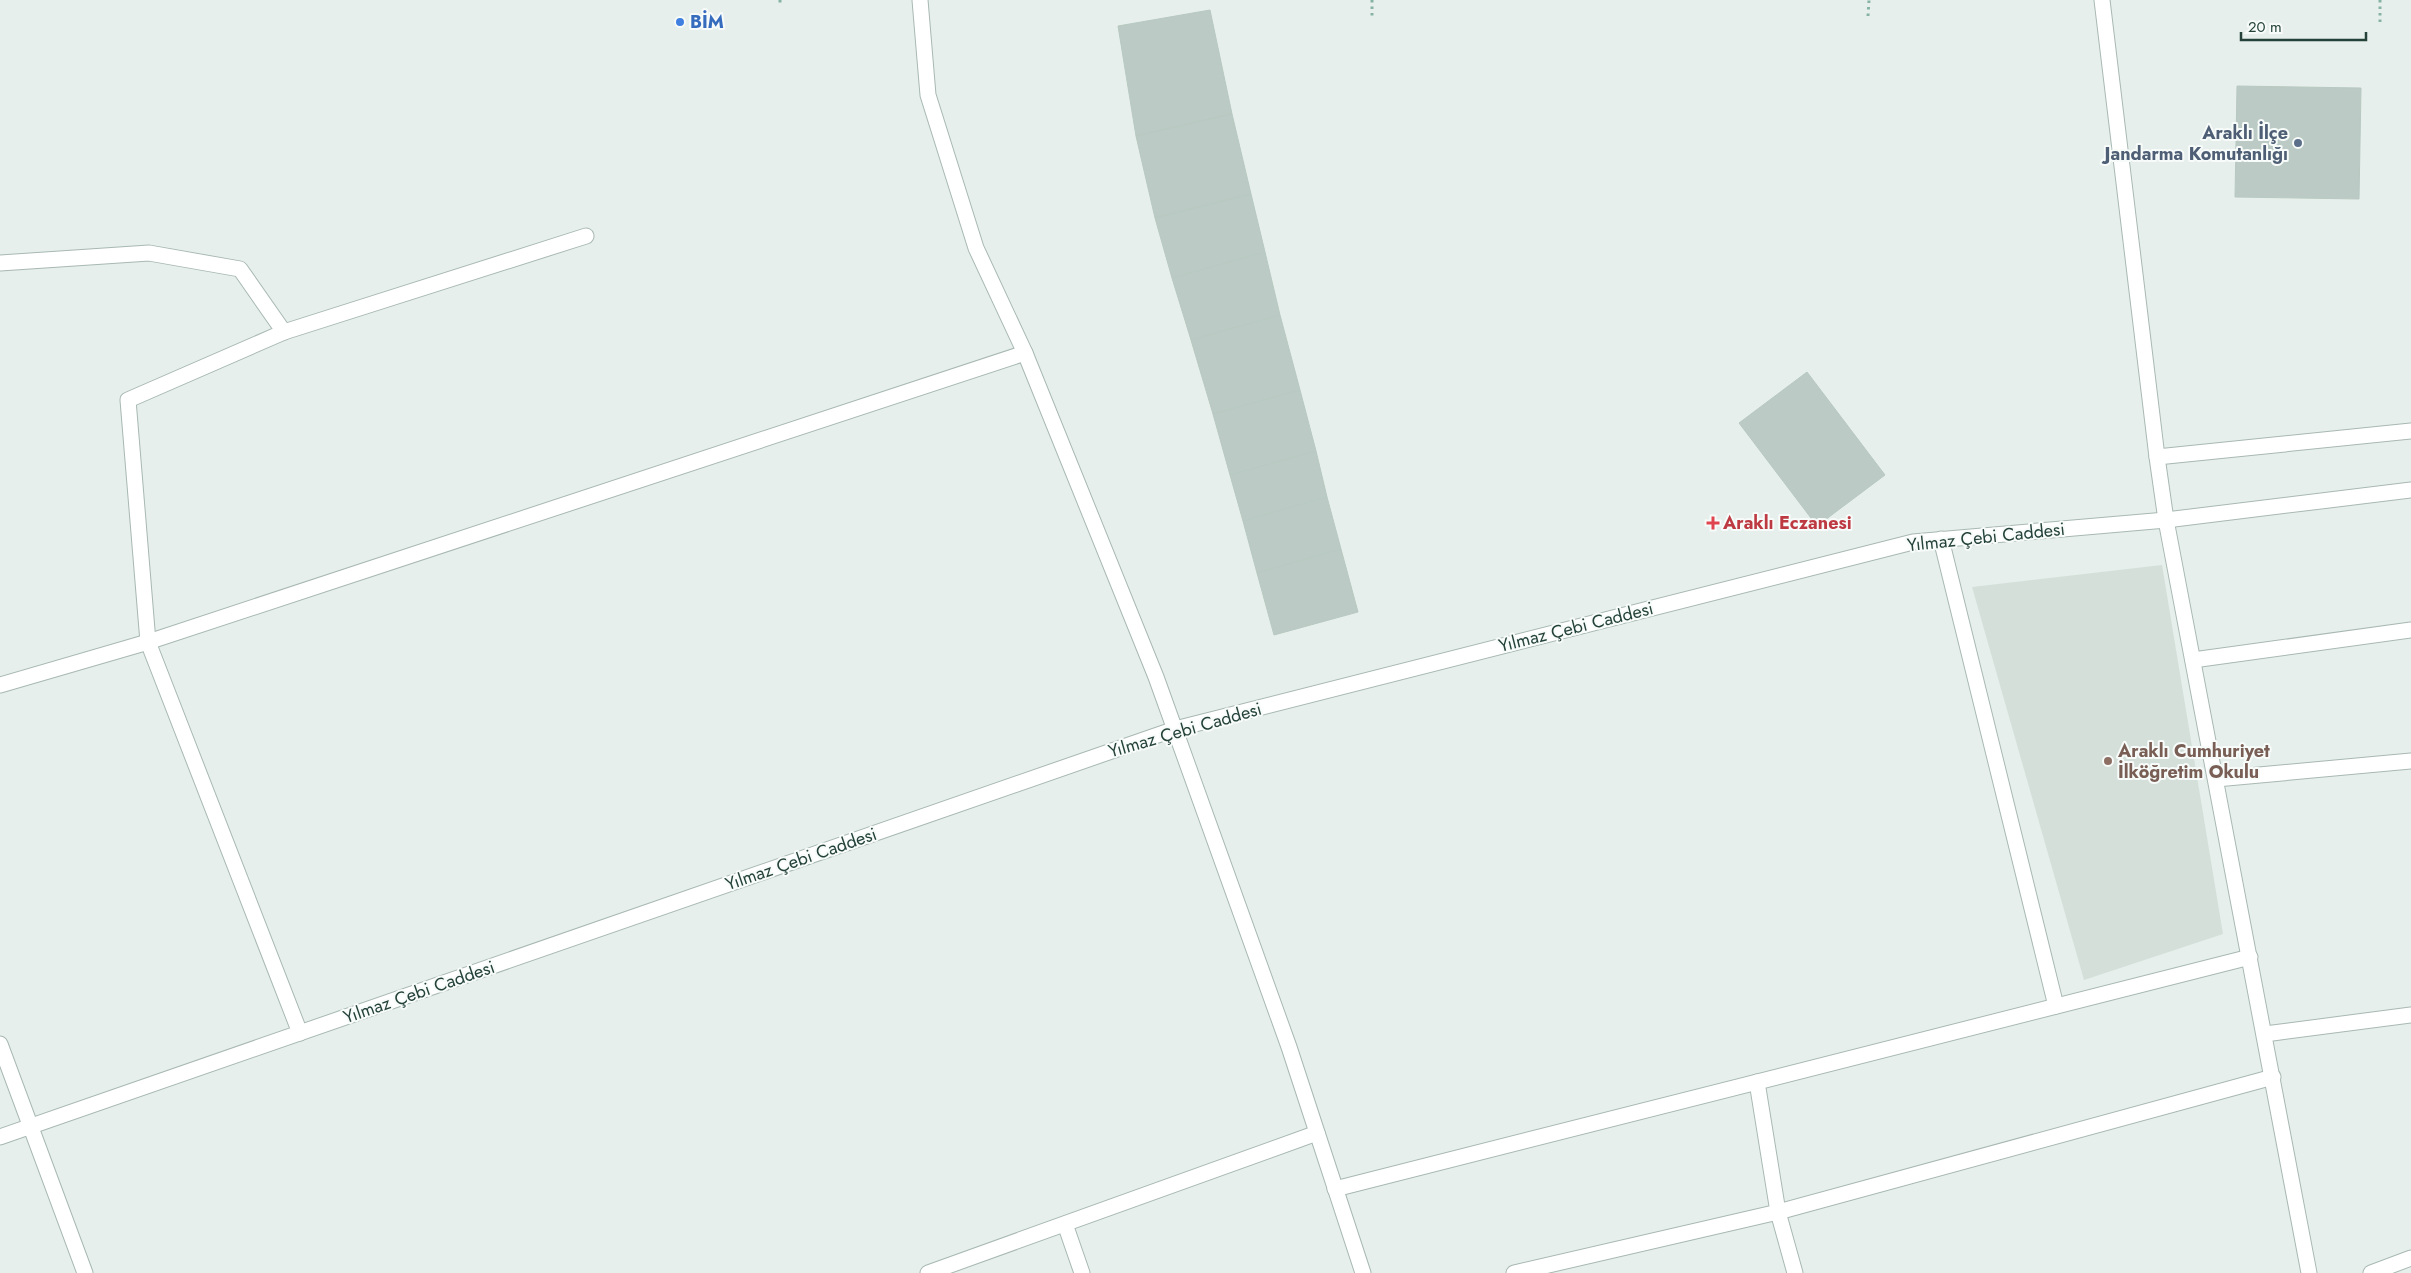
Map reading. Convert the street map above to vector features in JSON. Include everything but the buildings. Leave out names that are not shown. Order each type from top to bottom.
[{"type":"street","points":[[920,0],[928,95],[976,248],[1025,353],[1153,668],[1289,1047],[1363,1273]]},
{"type":"street","points":[[2102,0],[2166,520],[2310,1273]]},
{"type":"street","points":[[300,1033],[148,642],[128,400],[284,332],[586,236]]},
{"type":"street","points":[[0,263],[149,253],[240,269],[284,332]]},
{"type":"street","points":[[0,686],[148,642],[1025,353]]},
{"type":"street","points":[[2157,458],[2411,431]]},
{"type":"street","name":"Yılmaz Çebi Caddesi","points":[[0,1137],[1175,729],[1914,542],[2166,520],[2411,490]]},
{"type":"street","points":[[1941,539],[2056,1006]]},
{"type":"street","points":[[2193,660],[2411,630]]},
{"type":"street","points":[[2216,778],[2411,761]]},
{"type":"street","points":[[1335,1189],[2250,957]]},
{"type":"street","points":[[2264,1034],[2411,1015]]},
{"type":"street","points":[[0,1044],[32,1126],[84,1273]]},
{"type":"street","points":[[1514,1273],[1778,1212],[2273,1077]]},
{"type":"street","points":[[1757,1082],[1778,1212],[1795,1273]]},
{"type":"street","points":[[928,1273],[1317,1132]]},
{"type":"street","points":[[1065,1224],[1082,1273]]},
{"type":"street","points":[[2371,1273],[2411,1258]]},
{"type":"path","points":[[780,0],[780,5]]},
{"type":"path","points":[[1372,0],[1372,17]]},
{"type":"path","points":[[1868,16],[1869,0]]},
{"type":"path","points":[[2380,0],[2380,22]]},
{"type":"shaded area","name":"Araklı Cumhuriyet İlköğretim Okulu","points":[[2162,565],[2223,934],[2084,980],[1972,587]]},
{"type":"place","name":"BİM","points":[[680,22]]},
{"type":"place","name":"Araklı İlçe Jandarma Komutanlığı","points":[[2298,143]]},
{"type":"place","name":"Araklı Eczanesi","points":[[1713,523]]},
{"type":"place","name":"Araklı Cumhuriyet İlköğretim Okulu","points":[[2108,761]]}]
